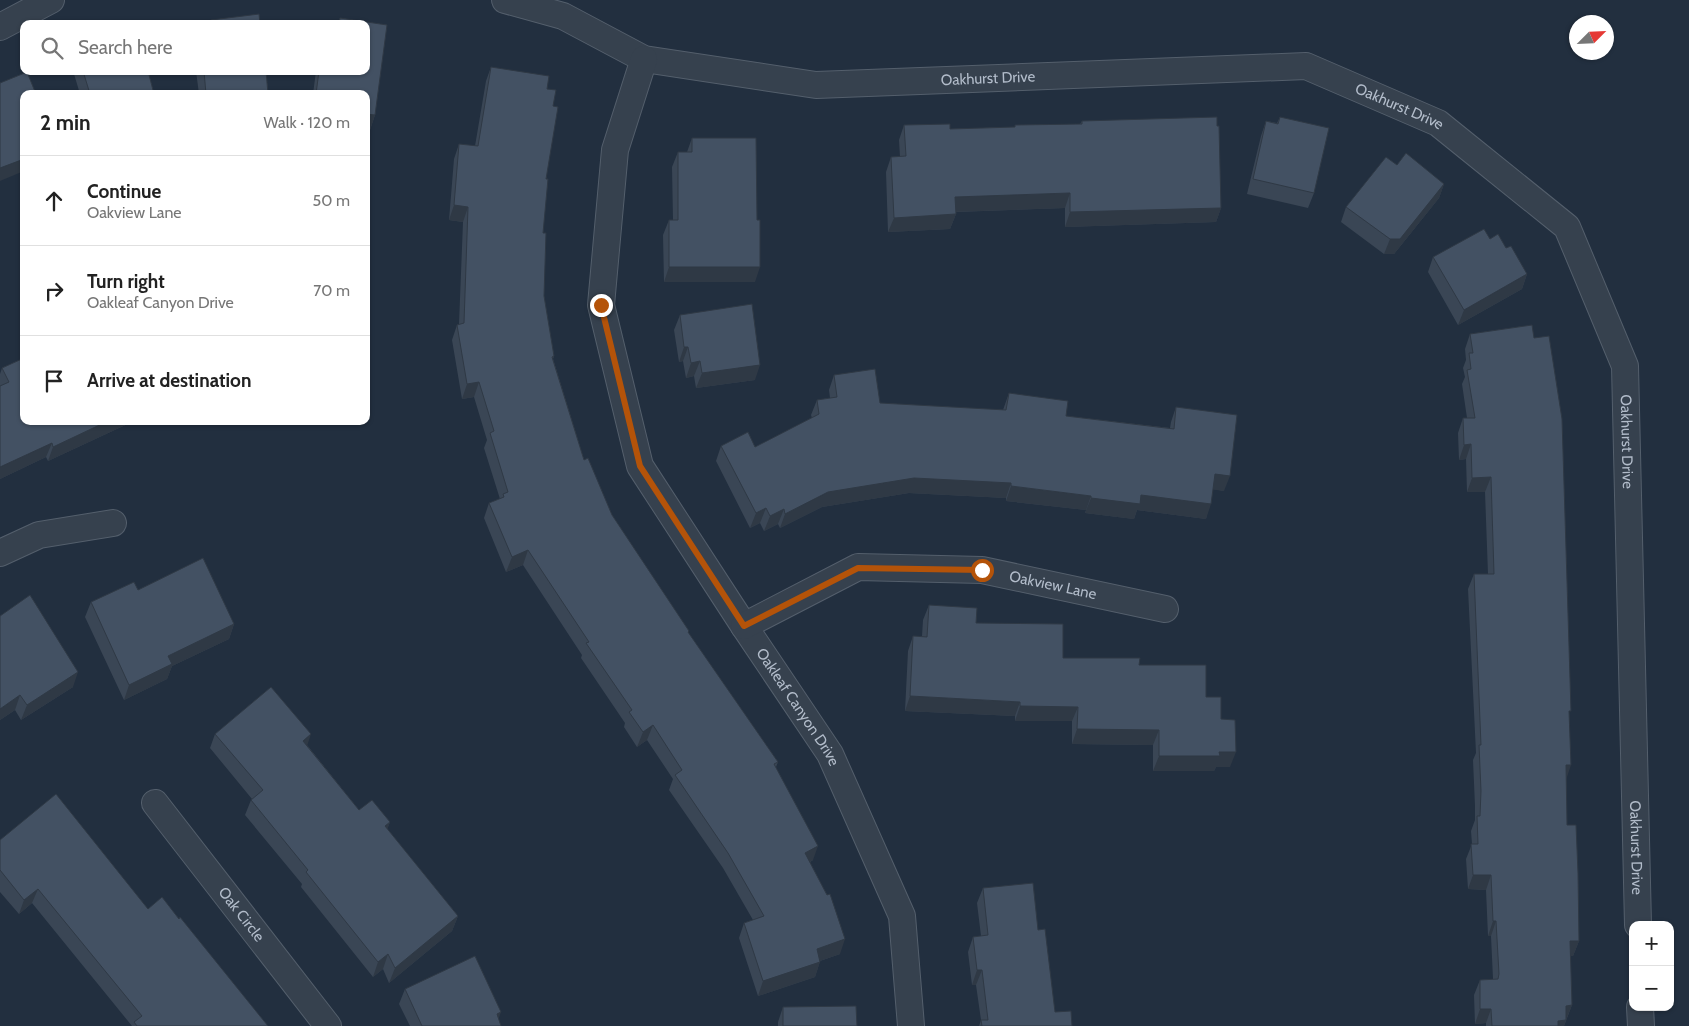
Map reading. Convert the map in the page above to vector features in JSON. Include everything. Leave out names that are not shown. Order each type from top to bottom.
[{"type":"street","points":[[0,26],[51,0]]},
{"type":"street","name":"Oakhurst Drive","points":[[505,0],[563,16],[644,59],[816,85],[1306,66],[1438,122],[1567,227],[1625,366],[1638,921]]},
{"type":"street","name":"Oakleaf Canyon Drive","points":[[644,59],[615,150],[601,305],[640,466],[830,754],[902,916],[911,1026]]},
{"type":"street","points":[[0,553],[39,535],[113,523]]},
{"type":"street","name":"Oakview Lane","points":[[744,626],[858,568],[982,570],[1165,609]]},
{"type":"street","name":"Oak Circle","points":[[155,803],[328,1026]]},
{"type":"street","points":[[1640,1011],[1641,1026]]},
{"type":"building","points":[[259,14],[260,20],[211,20]]},
{"type":"building","points":[[370,22],[387,25],[375,115],[370,114],[370,90],[317,90],[318,75],[370,75]]},
{"type":"building","points":[[491,67],[549,76],[547,89],[556,90],[553,106],[558,107],[546,179],[548,179],[543,233],[546,233],[544,296],[554,356],[552,357],[584,460],[588,458],[612,515],[688,632],[778,762],[774,764],[818,846],[805,853],[827,895],[830,894],[845,939],[817,949],[820,962],[763,981],[744,923],[764,916],[728,853],[675,775],[682,770],[653,725],[643,732],[629,712],[632,710],[586,643],[589,642],[528,550],[512,557],[489,503],[504,497],[503,494],[508,492],[490,433],[494,431],[479,382],[467,384],[457,325],[464,323],[468,207],[454,205],[459,144],[478,146]]},
{"type":"building","points":[[20,75],[28,75],[34,90],[20,90],[20,160],[0,168],[0,83]]},
{"type":"building","points":[[84,75],[149,75],[153,90],[89,90]]},
{"type":"building","points":[[204,75],[266,75],[268,90],[206,90]]},
{"type":"building","points":[[1217,117],[1217,126],[1219,126],[1221,208],[1070,212],[1070,193],[955,197],[956,214],[894,218],[891,157],[906,156],[904,125],[950,124],[950,129],[1015,127],[1015,125],[1082,124],[1082,121]]},
{"type":"building","points":[[1280,117],[1329,128],[1314,193],[1253,179],[1266,121],[1278,124]]},
{"type":"building","points":[[692,138],[756,138],[757,220],[760,220],[760,267],[669,267],[669,220],[678,220],[678,152],[692,152]]},
{"type":"building","points":[[1406,153],[1444,184],[1400,239],[1390,239],[1346,207],[1386,157],[1397,165]]},
{"type":"building","points":[[1484,229],[1490,239],[1498,234],[1506,248],[1511,246],[1527,274],[1464,310],[1433,257]]},
{"type":"building","points":[[752,304],[760,365],[702,373],[700,361],[691,363],[688,347],[684,347],[680,315]]},
{"type":"building","points":[[1532,325],[1534,338],[1549,336],[1562,419],[1571,711],[1569,711],[1571,765],[1566,765],[1567,825],[1576,825],[1579,941],[1570,941],[1572,1005],[1566,1006],[1566,1020],[1558,1021],[1558,1026],[1492,1026],[1491,1009],[1480,1009],[1480,980],[1498,979],[1499,974],[1496,921],[1493,921],[1491,875],[1473,875],[1471,844],[1478,844],[1477,816],[1480,816],[1481,791],[1474,574],[1494,574],[1491,477],[1472,478],[1471,444],[1464,445],[1463,418],[1475,418],[1467,370],[1471,369],[1469,353],[1473,353],[1470,334]]},
{"type":"building","points":[[20,360],[20,425],[100,425],[53,447],[52,443],[0,467],[0,386],[9,382],[2,368]]},
{"type":"building","points":[[875,369],[880,403],[1006,410],[1009,393],[1068,401],[1066,416],[1174,429],[1176,407],[1237,415],[1230,476],[1215,474],[1211,504],[1141,495],[1140,504],[1011,486],[1011,483],[914,478],[828,492],[785,514],[784,509],[770,516],[766,508],[756,513],[721,446],[748,432],[755,447],[819,414],[817,400],[837,397],[834,375]]},
{"type":"building","points":[[203,558],[234,624],[168,656],[172,664],[129,685],[91,602],[134,582],[138,590]]},
{"type":"building","points":[[30,595],[78,672],[27,705],[20,695],[0,709],[0,616]]},
{"type":"building","points":[[929,605],[977,608],[976,623],[1063,624],[1063,658],[1140,658],[1139,665],[1206,665],[1206,697],[1221,697],[1221,719],[1235,720],[1236,752],[1219,752],[1220,756],[1159,756],[1159,730],[1077,729],[1078,707],[1020,706],[1020,702],[910,696],[913,636],[927,637]]},
{"type":"building","points":[[271,687],[311,734],[303,741],[359,810],[372,800],[390,822],[385,826],[458,916],[395,968],[388,954],[378,962],[306,872],[308,870],[251,800],[263,790],[215,734]]},
{"type":"building","points":[[56,794],[148,909],[162,897],[268,1026],[137,1026],[134,1022],[142,1016],[38,889],[24,900],[0,870],[0,840]]},
{"type":"building","points":[[1033,883],[1038,930],[1045,929],[1055,1012],[1071,1011],[1072,1026],[982,1026],[981,1020],[988,1020],[982,970],[977,970],[973,937],[988,935],[983,888]]},
{"type":"building","points":[[475,956],[501,1012],[497,1014],[501,1026],[422,1026],[405,989]]},
{"type":"building","points":[[856,1006],[857,1026],[783,1026],[783,1007]]},
{"type":"route","points":[[601,305],[640,466],[744,626],[858,568],[982,570]]}]
